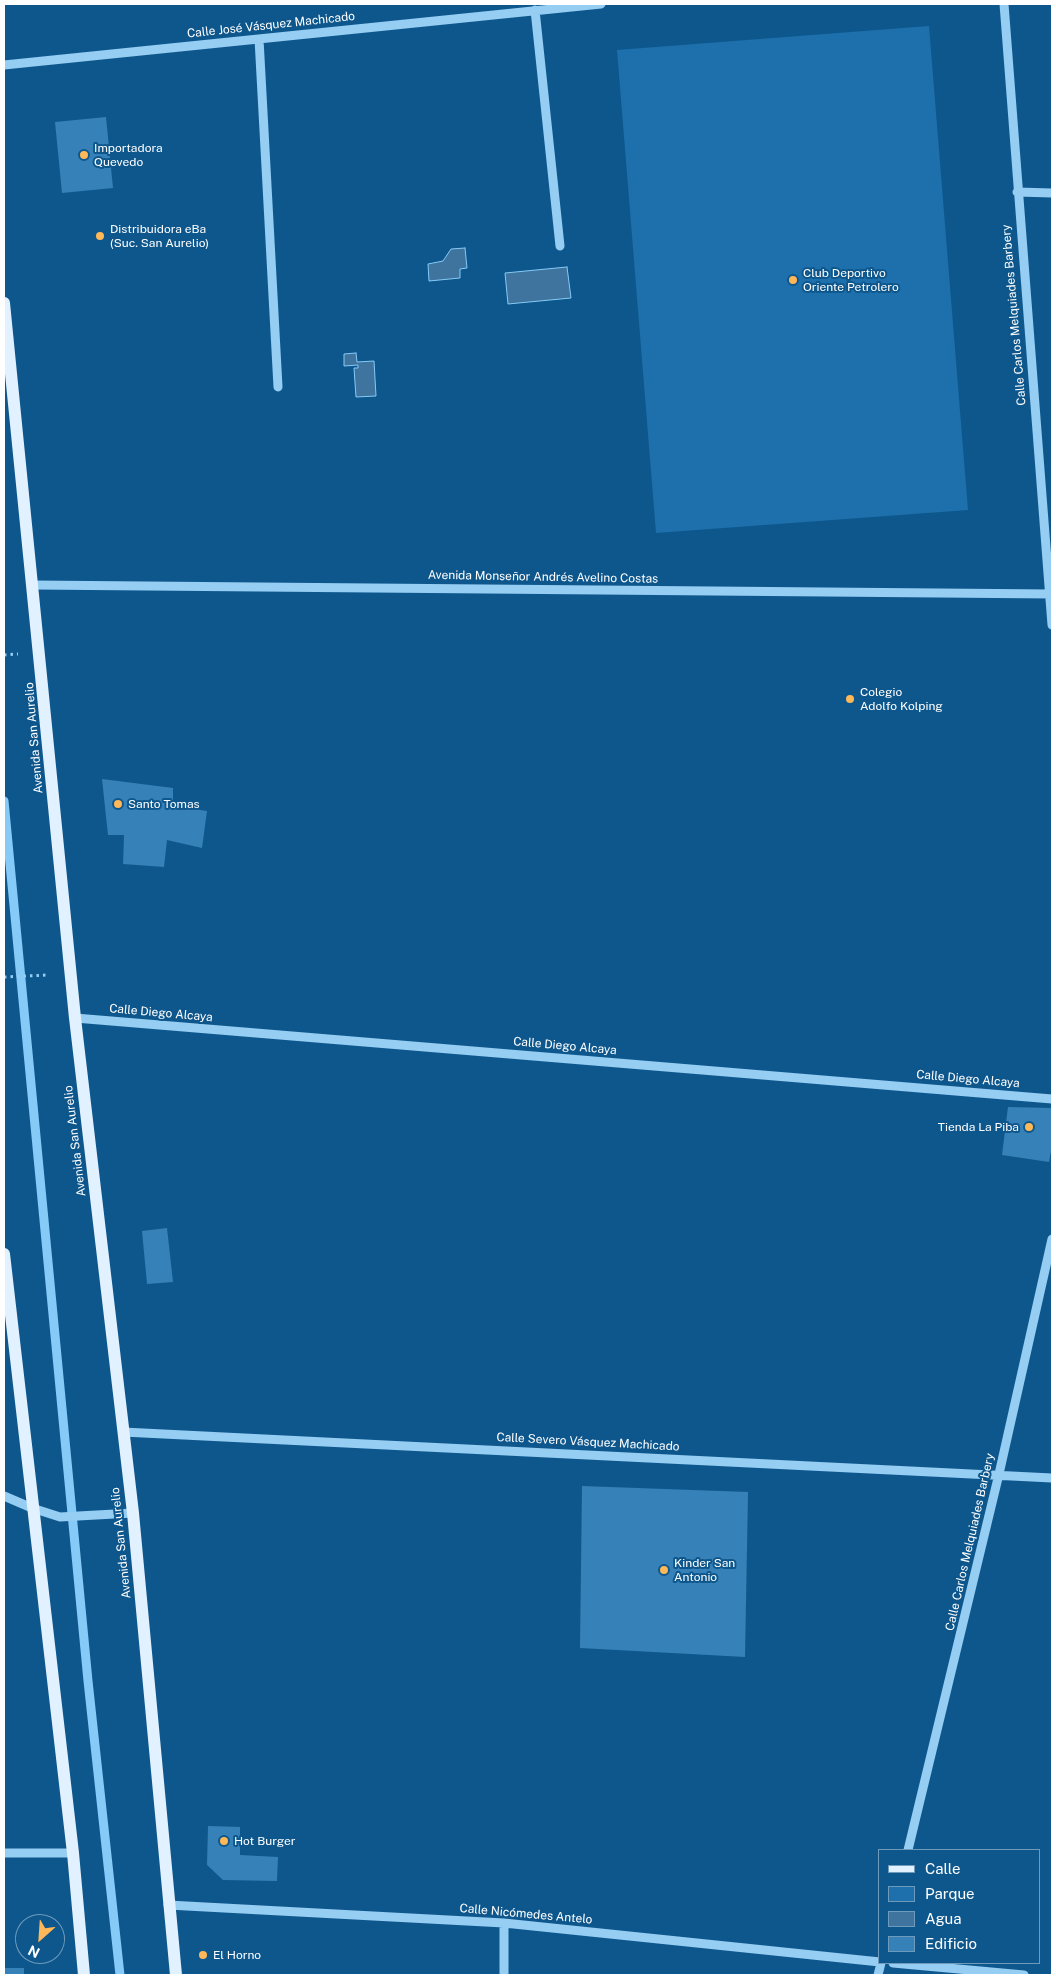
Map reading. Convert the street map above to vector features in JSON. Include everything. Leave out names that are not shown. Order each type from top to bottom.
[{"type":"main road","name":"Avenida San Aurelio","points":[[4,303],[75,1018],[133,1513],[176,1975]]},
{"type":"main road","points":[[4,1254],[73,1853],[84,1975]]},
{"type":"street","name":"Calle José Vásquez Machicado","points":[[4,65],[601,4]]},
{"type":"street","name":"Calle Carlos Melquiades Barbery","points":[[1004,4],[1017,192],[1051,594],[1052,625]]},
{"type":"street","points":[[535,10],[560,246]]},
{"type":"street","points":[[259,39],[278,387]]},
{"type":"street","points":[[1017,192],[1052,193]]},
{"type":"street","name":"Avenida Monseñor Andrés Avelino Costas","points":[[33,585],[1051,594]]},
{"type":"street","name":"Calle Diego Alcaya","points":[[75,1018],[1052,1099]]},
{"type":"street","name":"Calle Carlos Melquiades Barbery","points":[[908,1849],[999,1474],[1052,1239]]},
{"type":"street","name":"Calle Severo Vásquez Machicado","points":[[123,1432],[1052,1478]]},
{"type":"street","points":[[4,1496],[60,1517],[133,1513]]},
{"type":"street","points":[[4,1853],[73,1853]]},
{"type":"street","name":"Calle Nicómedes Antelo","points":[[168,1905],[504,1922],[878,1962]]},
{"type":"street","points":[[504,1922],[504,1975]]},
{"type":"street","points":[[904,1964],[1024,1975]]},
{"type":"path","points":[[4,655],[19,654]]},
{"type":"path","points":[[4,977],[48,975]]},
{"type":"green space","name":"Club Deportivo Oriente Petrolero","points":[[929,26],[968,510],[656,533],[617,50]]},
{"type":"water","points":[[465,248],[467,268],[460,269],[460,278],[429,281],[428,264],[443,261],[451,249]]},
{"type":"water","points":[[567,267],[571,298],[508,304],[505,273]]},
{"type":"water","points":[[356,353],[357,362],[374,361],[376,396],[356,397],[354,368],[358,368],[358,365],[344,366],[344,354]]},
{"type":"building","name":"Importadora Quevedo","points":[[106,117],[113,188],[62,193],[55,122]]},
{"type":"building","points":[[102,779],[173,788],[173,806],[207,811],[202,848],[167,840],[164,867],[123,864],[124,835],[108,835]]},
{"type":"building","name":"Tienda La Piba","points":[[1008,1107],[1052,1108],[1052,1146],[1049,1162],[1002,1155]]},
{"type":"building","points":[[167,1228],[173,1282],[147,1284],[142,1231]]},
{"type":"building","name":"Kinder San Antonio","points":[[582,1486],[748,1492],[745,1657],[580,1648]]},
{"type":"building","name":"Hot Burger","points":[[208,1826],[240,1827],[240,1855],[278,1857],[277,1881],[223,1880],[207,1865]]},
{"type":"building","points":[[4,1968],[24,1968],[24,1975],[4,1975]]},
{"type":"waterway","points":[[4,801],[88,1681],[120,1975]]},
{"type":"place","name":"Importadora Quevedo","points":[[84,155]]},
{"type":"place","name":"Distribuidora eBa (Suc. San Aurelio)","points":[[100,236]]},
{"type":"place","name":"Club Deportivo Oriente Petrolero","points":[[793,280]]},
{"type":"place","name":"Colegio Adolfo Kolping","points":[[850,699]]},
{"type":"place","name":"Santo Tomas","points":[[118,804]]},
{"type":"place","name":"Tienda La Piba","points":[[1029,1127]]},
{"type":"place","name":"Kinder San Antonio","points":[[664,1570]]},
{"type":"place","name":"Hot Burger","points":[[224,1841]]},
{"type":"place","name":"El Horno","points":[[203,1955]]}]
